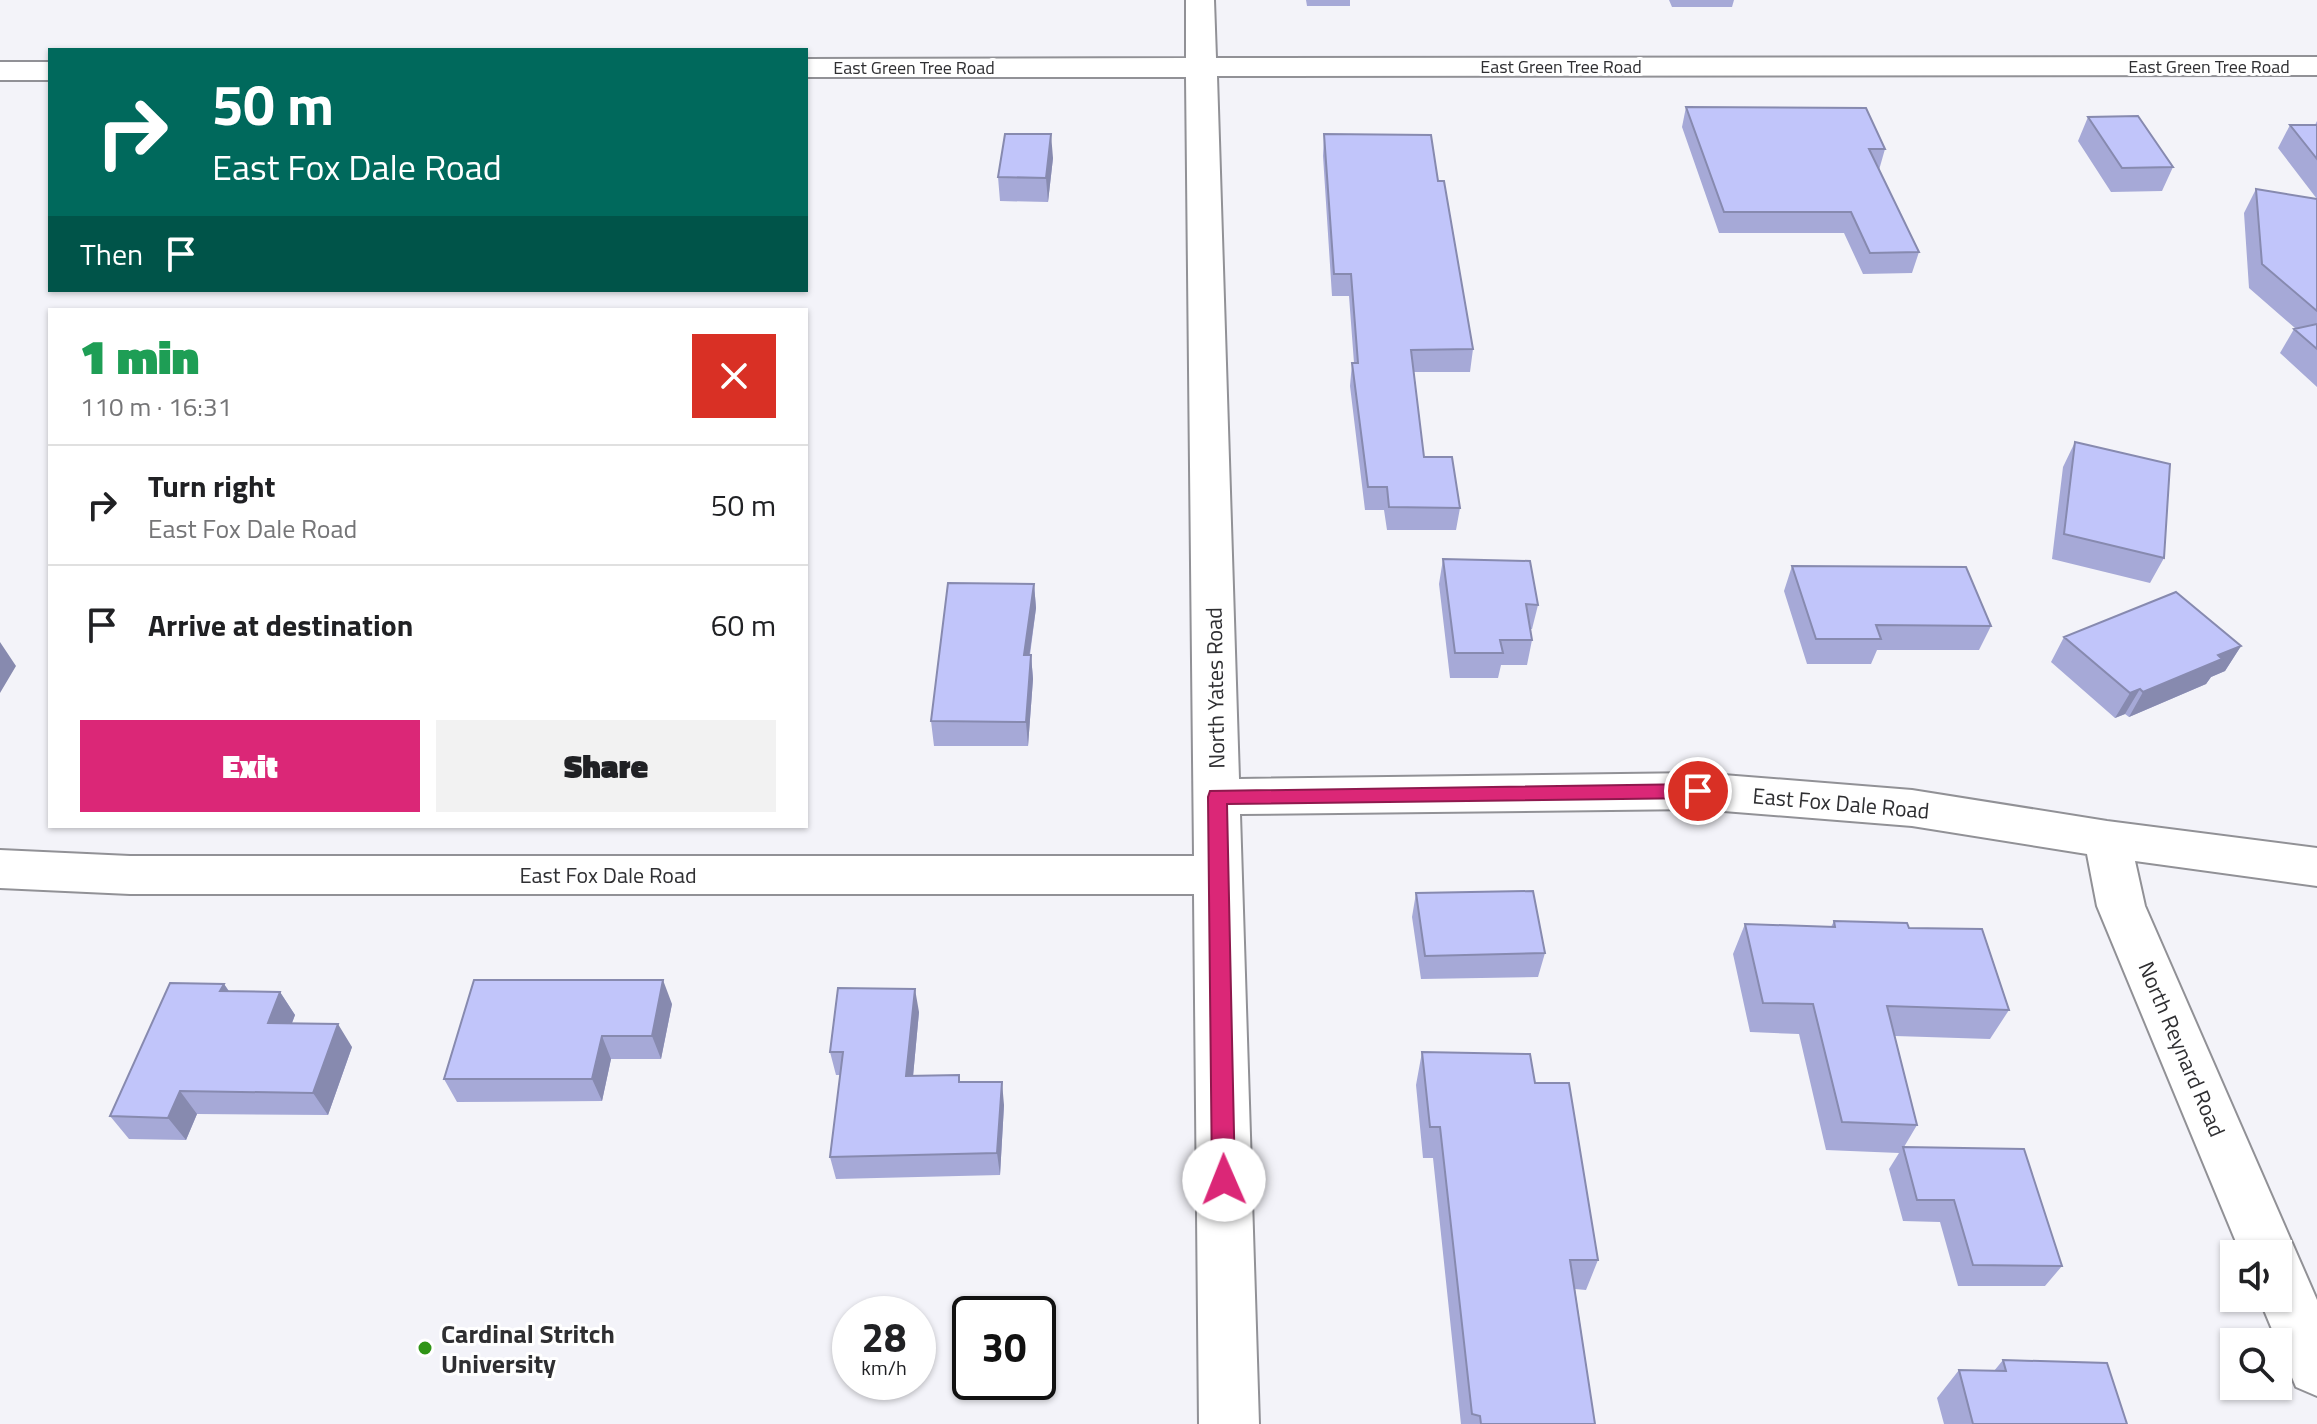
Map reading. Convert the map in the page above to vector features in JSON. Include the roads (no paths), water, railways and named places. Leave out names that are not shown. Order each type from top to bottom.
[{"type":"street","name":"North Yates Road","points":[[1200,0],[1229,1424]]},
{"type":"street","name":"East Green Tree Road","points":[[808,68],[2317,66]]},
{"type":"street","points":[[0,71],[48,71]]},
{"type":"street","name":"East Fox Dale Road","points":[[1217,797],[1698,791],[1912,808],[2107,839],[2317,867]]},
{"type":"street","name":"North Reynard Road","points":[[2107,839],[2121,906],[2263,1240]]},
{"type":"street","name":"East Fox Dale Road","points":[[0,869],[130,875],[1217,875]]},
{"type":"street","points":[[2292,1308],[2317,1367]]},
{"type":"place","name":"Cardinal Stritch University","points":[[425,1348]]}]
